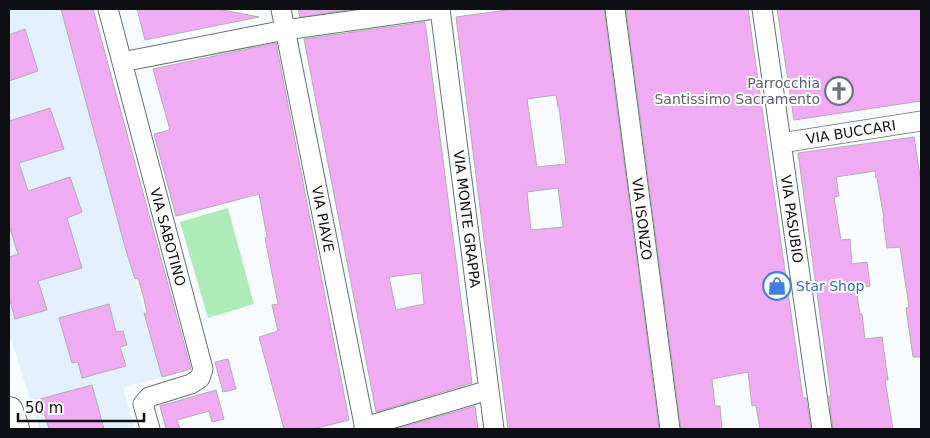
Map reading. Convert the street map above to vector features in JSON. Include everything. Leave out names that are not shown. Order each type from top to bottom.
[{"type":"main road","points":[[9,411],[15,429]]},
{"type":"street","name":"VIA SABOTINO","points":[[108,9],[203,369],[200,378],[191,384],[149,396],[143,404],[150,429]]},
{"type":"street","name":"VIA PIAVE","points":[[281,9],[365,428]]},
{"type":"street","points":[[122,62],[285,30],[434,9]]},
{"type":"street","name":"VIA MONTE GRAPPA","points":[[440,9],[494,429]]},
{"type":"street","name":"VIA ISONZO","points":[[615,9],[670,429]]},
{"type":"street","name":"VIA PASUBIO","points":[[762,9],[822,429]]},
{"type":"street","name":"VIA BUCCARI","points":[[781,143],[921,121]]},
{"type":"street","points":[[365,428],[489,390]]},
{"type":"shaded area","points":[[9,9],[61,9],[162,377],[123,388],[134,429],[40,429],[9,333]]},
{"type":"green space","points":[[228,208],[254,304],[208,318],[180,222]]},
{"type":"building","points":[[61,9],[93,9],[191,369],[162,377],[144,313],[147,313],[143,295],[138,278],[135,279],[125,247]]},
{"type":"building","points":[[137,9],[217,9],[259,17],[145,40]]},
{"type":"building","points":[[298,9],[355,9],[300,17]]},
{"type":"building","points":[[514,9],[604,9],[659,429],[508,429],[456,17]],"holes":[[[556,95],[566,164],[537,167],[527,99]],[[558,188],[563,227],[531,230],[527,192]]]},
{"type":"building","points":[[626,9],[748,9],[803,398],[806,398],[811,429],[760,429],[756,405],[752,406],[748,372],[712,379],[715,406],[720,406],[722,429],[681,429]]},
{"type":"building","points":[[777,9],[921,9],[921,101],[794,120]]},
{"type":"building","points":[[425,22],[472,383],[376,412],[304,39]],"holes":[[[421,273],[424,304],[396,310],[389,277]]]},
{"type":"building","points":[[25,29],[38,71],[9,81],[9,35]]},
{"type":"building","points":[[276,43],[349,420],[313,429],[284,429],[259,337],[278,331],[272,305],[278,304],[265,238],[267,237],[259,194],[176,216],[154,134],[170,130],[153,69]]},
{"type":"building","points":[[50,108],[64,149],[19,163],[28,191],[70,177],[82,212],[67,218],[82,268],[38,281],[47,310],[15,319],[9,297],[9,257],[18,254],[9,225],[9,121]]},
{"type":"building","points":[[914,137],[921,182],[921,357],[913,357],[906,308],[909,307],[900,247],[887,248],[884,219],[875,171],[836,177],[839,196],[834,197],[841,240],[850,239],[852,264],[867,262],[870,286],[856,288],[860,314],[862,314],[865,339],[882,337],[888,380],[885,380],[893,429],[833,429],[829,396],[831,396],[798,153]]},
{"type":"building","points":[[109,304],[116,332],[123,331],[127,345],[120,347],[126,366],[82,378],[78,362],[72,363],[59,318]]},
{"type":"building","points":[[228,359],[236,389],[223,392],[215,362]]},
{"type":"building","points":[[92,385],[104,429],[49,429],[40,399]]},
{"type":"building","points":[[216,390],[224,419],[212,422],[209,411],[177,420],[180,429],[166,429],[160,406]]},
{"type":"building","points":[[475,406],[478,429],[396,429]]},
{"type":"place","name":"Parrocchia Santissimo Sacramento","points":[[839,91]]},
{"type":"place","name":"Star Shop","points":[[777,286]]}]
